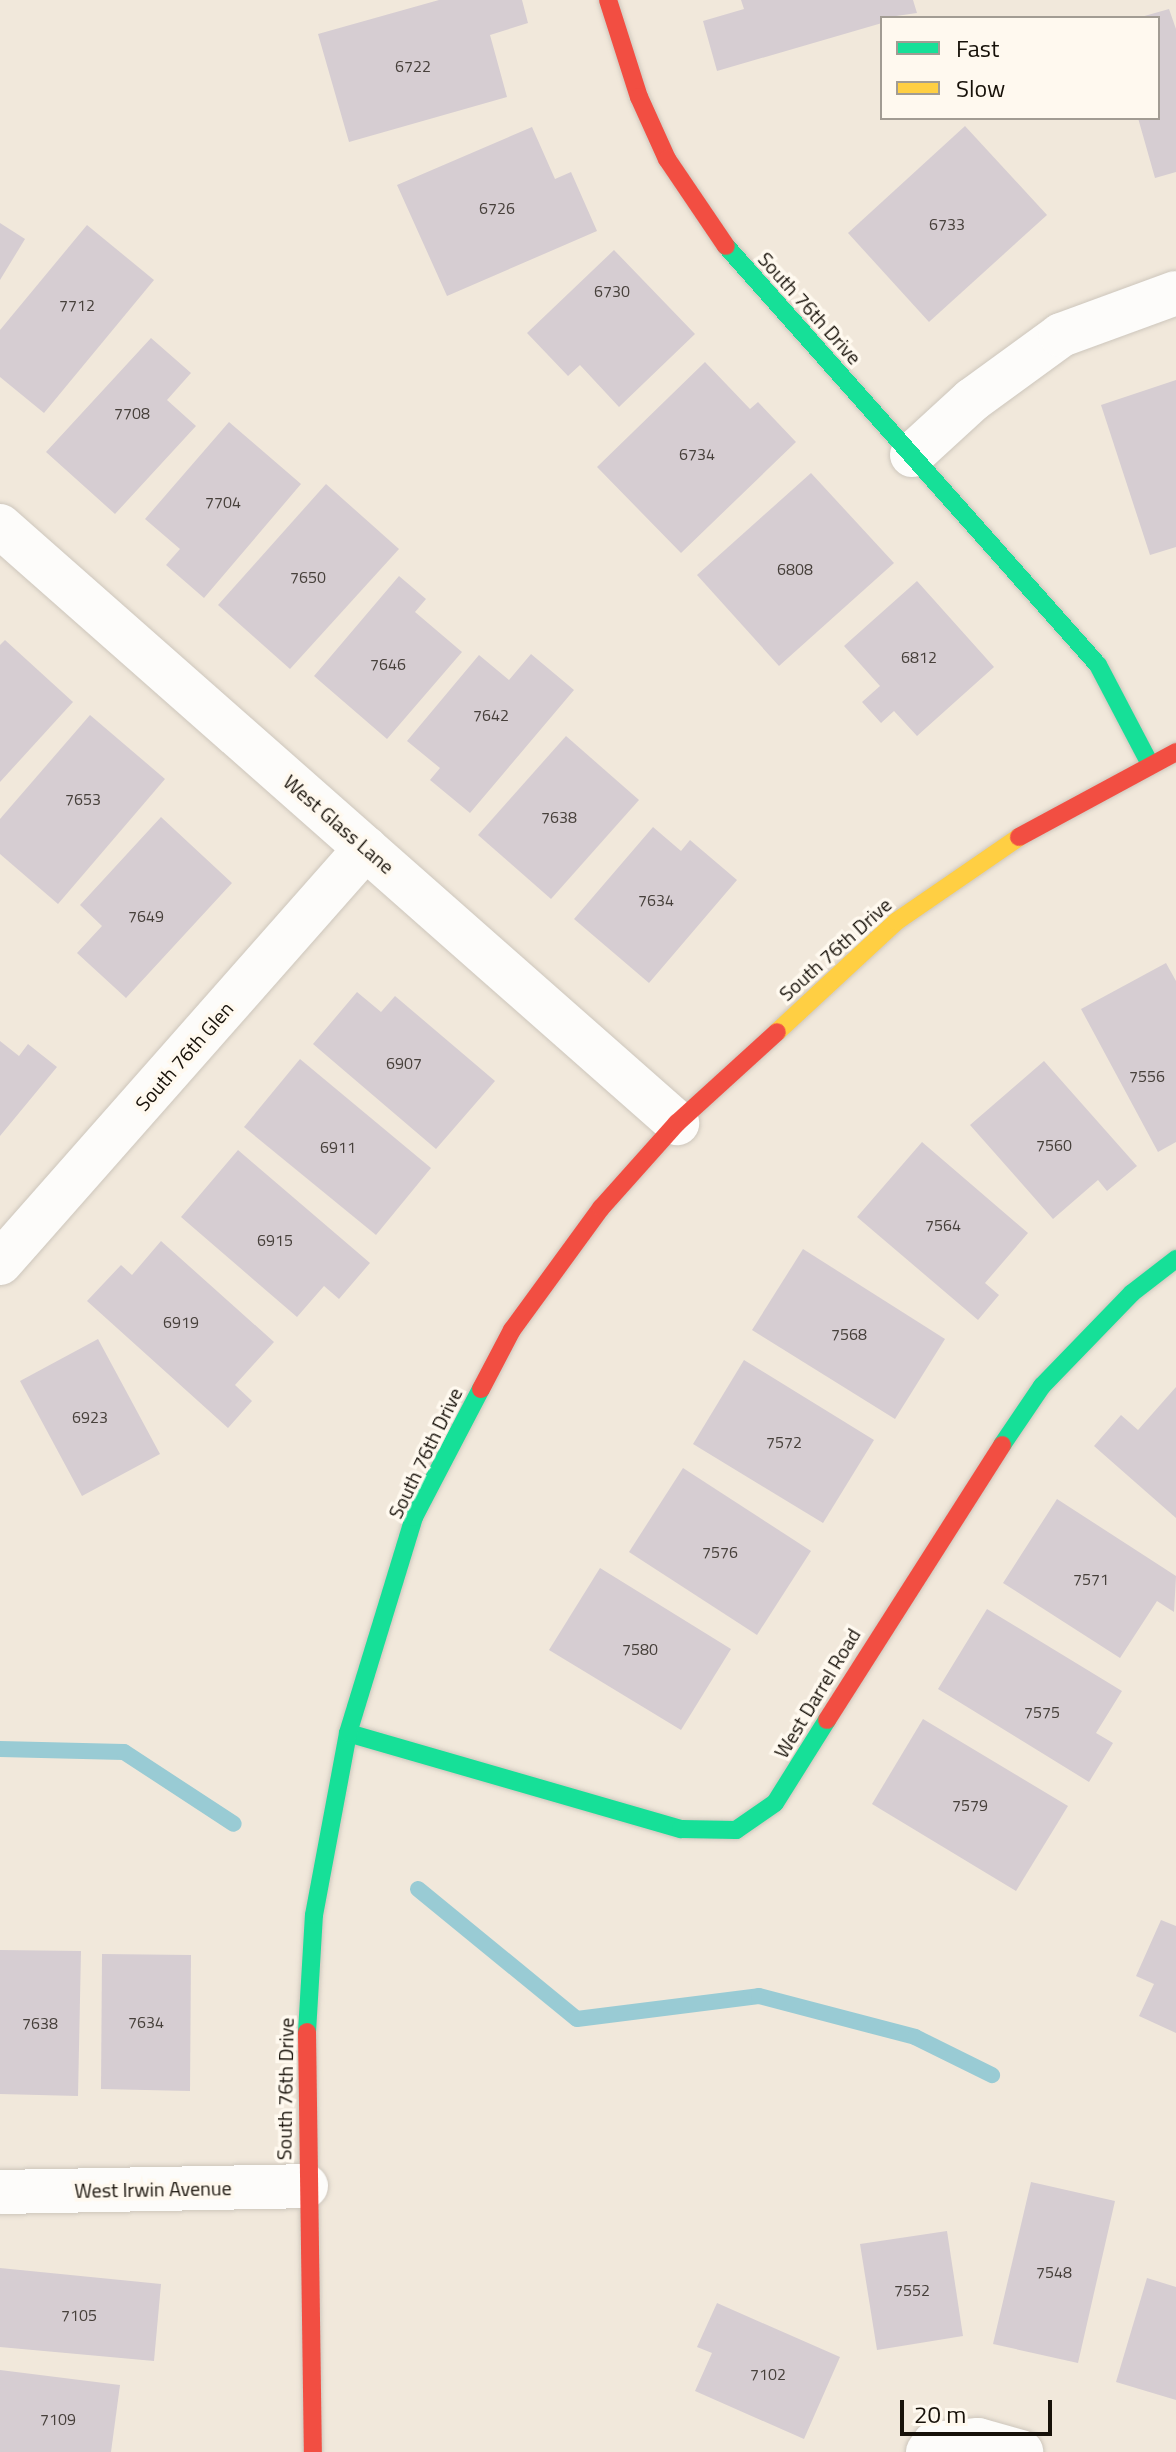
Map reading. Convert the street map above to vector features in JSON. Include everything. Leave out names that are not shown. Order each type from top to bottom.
[{"type":"street","name":"South 76th Drive","points":[[608,0],[639,97],[667,159],[705,218],[1098,665],[1150,764]]},
{"type":"street","points":[[912,455],[972,400],[1061,335],[1176,293]]},
{"type":"street","name":"West Glass Lane","points":[[0,526],[677,1123]]},
{"type":"street","name":"South 76th Drive","points":[[313,2452],[306,2186],[306,2041],[314,1915],[348,1733],[414,1517],[512,1330],[601,1208],[677,1123],[897,921],[1024,834],[1176,752]]},
{"type":"street","name":"South 76th Glen","points":[[0,1263],[366,848]]},
{"type":"street","name":"West Darrel Road","points":[[348,1733],[681,1829],[736,1830],[775,1803],[956,1513],[1042,1386],[1132,1293],[1176,1259]]},
{"type":"street","name":"West Irwin Avenue","points":[[0,2192],[306,2186]]},
{"type":"street","points":[[931,2448],[978,2440],[1021,2452]]},
{"type":"building","points":[[439,0],[522,0],[528,23],[490,35],[507,97],[349,142],[318,34]]},
{"type":"building","points":[[741,0],[913,0],[917,13],[880,16],[880,24],[717,71],[703,21],[744,9]]},
{"type":"building","points":[[1169,9],[1176,29],[1176,172],[1155,178],[1139,120],[1160,120],[1160,16],[1144,16]]},
{"type":"building","points":[[965,126],[1047,215],[929,322],[848,233]]},
{"type":"building","points":[[532,127],[555,179],[571,172],[597,231],[447,296],[397,185]]},
{"type":"building","points":[[0,223],[25,239],[0,280]]},
{"type":"building","points":[[87,225],[154,280],[44,413],[0,377],[0,330]]},
{"type":"building","points":[[614,250],[695,334],[619,407],[580,365],[568,376],[527,333]]},
{"type":"building","points":[[151,338],[191,373],[167,400],[196,426],[115,514],[46,452]]},
{"type":"building","points":[[705,362],[750,409],[758,402],[796,442],[681,553],[597,467]]},
{"type":"building","points":[[1176,380],[1176,547],[1150,555],[1101,405]]},
{"type":"building","points":[[229,422],[301,484],[204,598],[166,565],[180,549],[145,519]]},
{"type":"building","points":[[811,473],[894,563],[779,666],[697,575]]},
{"type":"building","points":[[326,484],[399,549],[290,669],[218,605]]},
{"type":"building","points":[[399,576],[426,599],[415,612],[462,652],[387,739],[314,676]]},
{"type":"building","points":[[917,581],[994,667],[917,736],[894,711],[881,723],[862,702],[880,686],[844,646]]},
{"type":"building","points":[[5,640],[73,702],[0,782],[0,645]]},
{"type":"building","points":[[531,654],[574,690],[470,813],[430,780],[440,768],[407,741],[479,655],[509,680]]},
{"type":"building","points":[[90,715],[165,779],[58,904],[0,854],[0,819]]},
{"type":"building","points":[[566,736],[639,800],[551,899],[478,835]]},
{"type":"building","points":[[161,817],[232,883],[126,998],[77,953],[102,926],[80,905]]},
{"type":"building","points":[[653,827],[681,851],[690,840],[737,880],[649,983],[574,919]]},
{"type":"building","points":[[1166,963],[1176,981],[1176,1142],[1158,1152],[1081,1009]]},
{"type":"building","points":[[357,992],[381,1012],[395,996],[495,1081],[436,1149],[313,1044]]},
{"type":"building","points":[[0,1041],[19,1056],[28,1044],[57,1067],[0,1136]]},
{"type":"building","points":[[300,1059],[431,1168],[376,1235],[244,1127]]},
{"type":"building","points":[[1044,1061],[1137,1166],[1107,1191],[1098,1180],[1053,1219],[970,1125]]},
{"type":"building","points":[[922,1142],[1028,1233],[985,1283],[999,1295],[978,1320],[857,1217]]},
{"type":"building","points":[[238,1150],[370,1263],[339,1299],[324,1286],[297,1317],[181,1217]]},
{"type":"building","points":[[161,1241],[274,1342],[235,1385],[252,1401],[228,1428],[87,1301],[121,1265],[132,1275]]},
{"type":"building","points":[[803,1249],[945,1339],[895,1419],[752,1330]]},
{"type":"building","points":[[98,1339],[160,1454],[82,1496],[20,1381]]},
{"type":"building","points":[[744,1360],[874,1440],[823,1523],[693,1444]]},
{"type":"building","points":[[1176,1387],[1176,1518],[1094,1446],[1121,1415],[1138,1430]]},
{"type":"building","points":[[683,1468],[811,1551],[757,1635],[629,1552]]},
{"type":"building","points":[[1057,1499],[1176,1576],[1174,1612],[1157,1601],[1120,1658],[1003,1583]]},
{"type":"building","points":[[600,1568],[731,1649],[681,1730],[549,1650]]},
{"type":"building","points":[[987,1609],[1122,1691],[1096,1733],[1113,1743],[1089,1782],[938,1689]]},
{"type":"building","points":[[923,1719],[1068,1806],[1016,1891],[872,1804]]},
{"type":"building","points":[[1161,1920],[1176,1926],[1176,2033],[1139,2016],[1154,1984],[1136,1976]]},
{"type":"building","points":[[0,1950],[81,1951],[78,2096],[0,2094]]},
{"type":"building","points":[[102,1954],[191,1955],[190,2091],[101,2089]]},
{"type":"building","points":[[1031,2182],[1115,2201],[1078,2363],[993,2344]]},
{"type":"building","points":[[947,2231],[963,2336],[877,2350],[860,2244]]},
{"type":"building","points":[[0,2268],[161,2284],[154,2361],[0,2347]]},
{"type":"building","points":[[1147,2278],[1176,2287],[1176,2400],[1116,2382]]},
{"type":"building","points":[[717,2303],[840,2357],[804,2439],[695,2391],[712,2353],[697,2347]]},
{"type":"building","points":[[0,2370],[120,2385],[111,2452],[0,2452]]},
{"type":"waterway","points":[[0,1749],[124,1752],[234,1824]]},
{"type":"waterway","points":[[418,1889],[577,2019],[759,1996],[915,2037],[992,2075]]},
{"type":"traffic: fast","points":[[726,246],[1098,665],[1150,764]]},
{"type":"traffic: fast","points":[[1002,1445],[1042,1386],[1132,1293],[1176,1259]]},
{"type":"traffic: fast","points":[[307,2032],[314,1915],[348,1733],[414,1517],[481,1389]]},
{"type":"traffic: fast","points":[[348,1733],[681,1829],[736,1830],[775,1803],[827,1720]]},
{"type":"traffic: slow","points":[[777,1032],[897,921],[1019,837]]},
{"type":"traffic: jam","points":[[608,0],[639,97],[667,159],[726,246]]},
{"type":"traffic: jam","points":[[1019,837],[1176,752]]},
{"type":"traffic: jam","points":[[481,1389],[512,1330],[601,1208],[677,1123],[777,1032]]},
{"type":"traffic: jam","points":[[827,1720],[1002,1445]]},
{"type":"traffic: jam","points":[[307,2032],[313,2452]]}]
